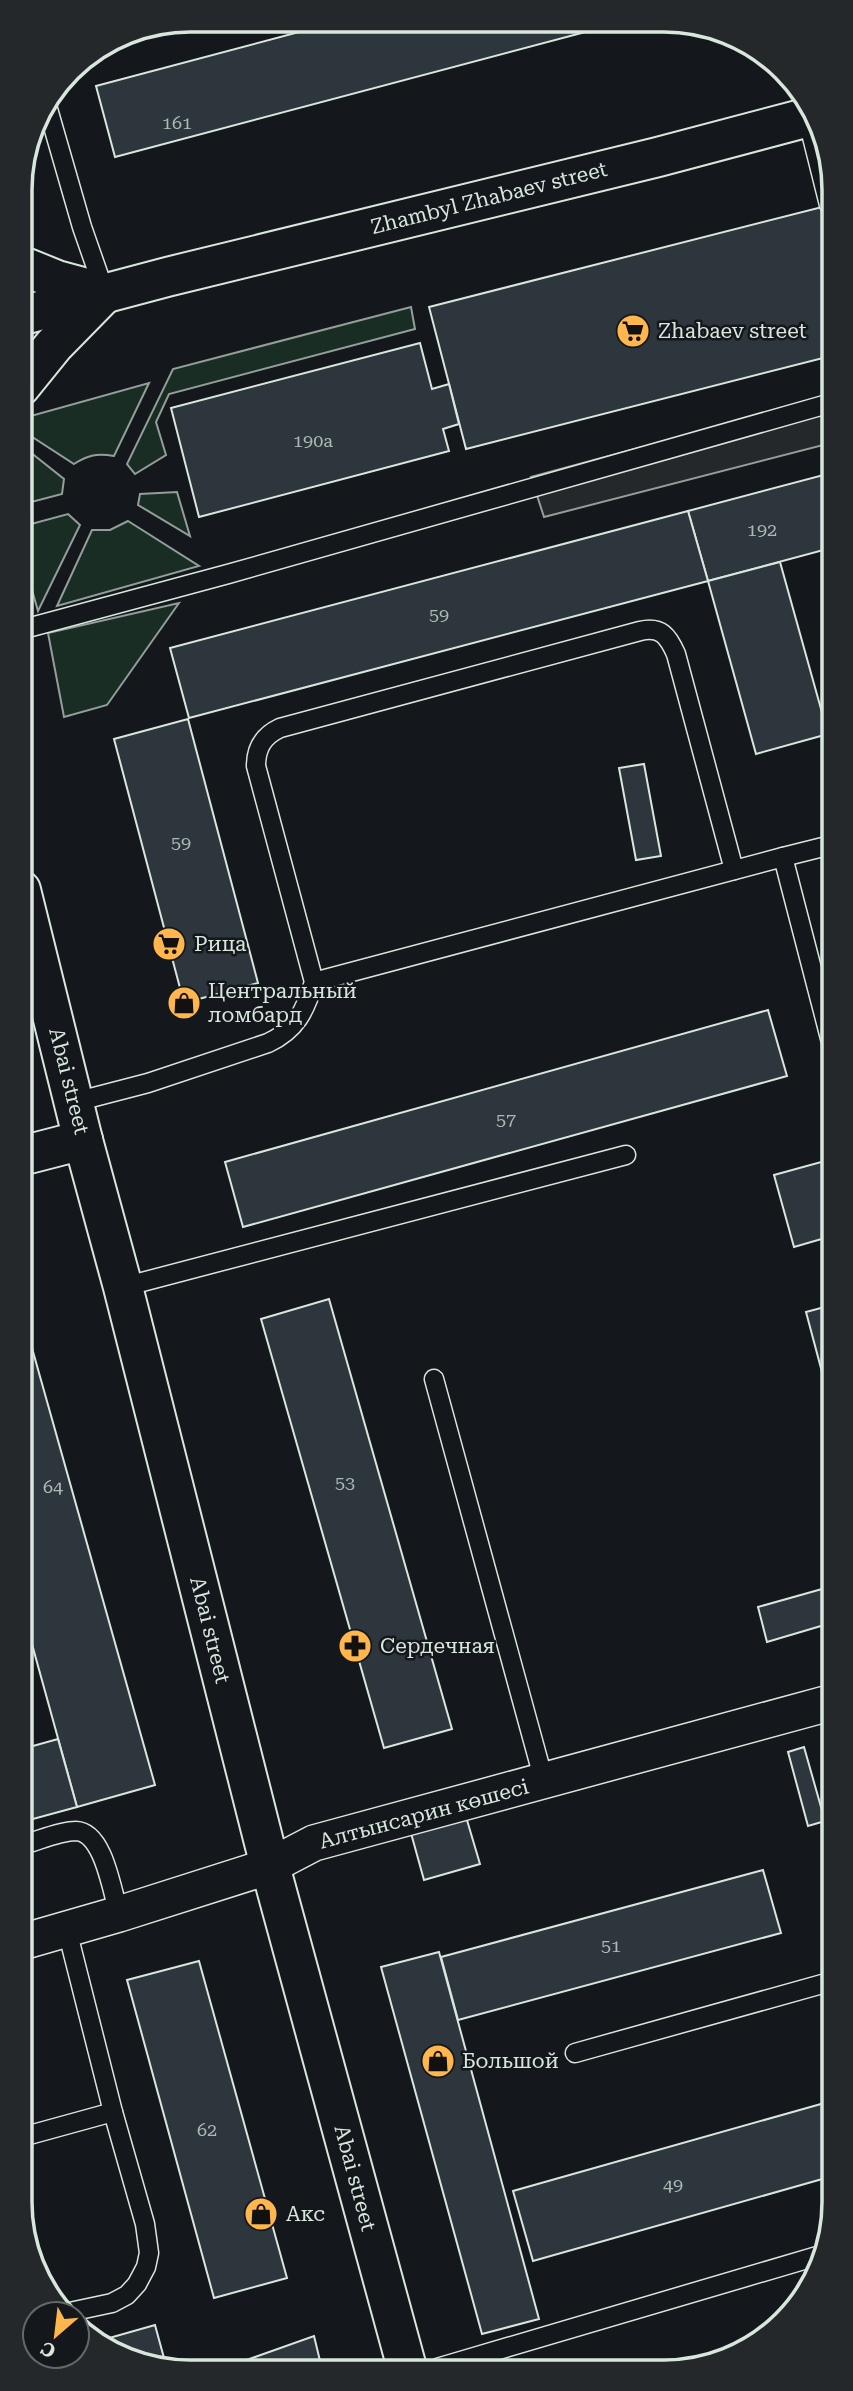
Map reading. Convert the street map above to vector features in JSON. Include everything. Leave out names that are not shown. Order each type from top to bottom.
[{"type":"street","name":"Zhambyl Zhabaev street","points":[[105,293],[657,158],[804,118]]},
{"type":"street","points":[[32,270],[57,280],[105,293]]},
{"type":"street","points":[[32,313],[105,293]]},
{"type":"street","points":[[32,372],[54,345],[105,293]]},
{"type":"street","name":"Abai street","points":[[32,933],[270,1866],[409,2360]]},
{"type":"street","points":[[32,1153],[83,1140]]},
{"type":"street","name":"Алтынсарин көшесі","points":[[32,1939],[270,1866],[314,1843],[821,1705]]},
{"type":"lane","points":[[50,116],[82,227],[105,293]]},
{"type":"lane","points":[[32,627],[228,575],[822,406]]},
{"type":"lane","points":[[75,1102],[148,1083],[268,1043],[283,1036],[306,1006],[314,982],[256,756],[261,742],[269,733],[280,728],[649,629],[665,633],[676,654],[734,870]]},
{"type":"lane","points":[[314,982],[822,847]]},
{"type":"lane","points":[[783,857],[822,1006]]},
{"type":"lane","points":[[123,1287],[626,1155]]},
{"type":"lane","points":[[435,1378],[544,1781]]},
{"type":"lane","points":[[32,1842],[79,1831],[94,1839],[119,1914]]},
{"type":"lane","points":[[67,1930],[113,2112],[145,2224],[149,2253],[146,2267],[127,2295],[113,2303],[91,2308]]},
{"type":"lane","points":[[575,2053],[821,1984]]},
{"type":"lane","points":[[32,2134],[113,2112]]},
{"type":"lane","points":[[464,2360],[810,2258]]},
{"type":"green space","points":[[411,307],[415,329],[169,394],[156,422],[166,455],[135,474],[127,464],[173,369]]},
{"type":"green space","points":[[149,383],[114,456],[93,456],[74,464],[32,437],[32,416]]},
{"type":"green space","points":[[32,454],[64,479],[62,494],[32,502]]},
{"type":"green space","points":[[177,492],[190,536],[138,505],[140,494]]},
{"type":"green space","points":[[68,514],[80,525],[38,611],[32,590],[32,524]]},
{"type":"green space","points":[[128,521],[199,566],[57,606],[92,530],[110,530]]},
{"type":"green space","points":[[179,603],[107,705],[64,717],[48,633]]},
{"type":"shaded area","points":[[822,398],[822,445],[544,517],[531,477]]},
{"type":"building","points":[[299,32],[585,32],[115,157],[96,86]]},
{"type":"building","name":"Zhabaev street","points":[[822,207],[822,358],[466,449],[429,307]]},
{"type":"building","points":[[420,343],[432,389],[449,384],[459,424],[443,429],[449,451],[199,517],[171,408]]},
{"type":"building","points":[[822,475],[822,550],[708,581],[688,511]]},
{"type":"building","points":[[688,511],[708,581],[189,718],[170,648]]},
{"type":"building","points":[[780,562],[822,712],[822,736],[756,754],[708,581]]},
{"type":"building","points":[[188,719],[258,983],[184,1003],[114,739]]},
{"type":"building","points":[[644,764],[661,856],[636,860],[619,768]]},
{"type":"building","points":[[768,1010],[787,1076],[243,1227],[225,1162]]},
{"type":"building","points":[[822,1162],[821,1239],[794,1247],[774,1175]]},
{"type":"building","points":[[329,1299],[452,1729],[384,1748],[261,1319]]},
{"type":"building","points":[[821,1308],[821,1370],[806,1312]]},
{"type":"building","points":[[32,1348],[155,1785],[77,1807],[32,1644]]},
{"type":"building","points":[[821,1589],[821,1626],[767,1642],[758,1607]]},
{"type":"building","points":[[58,1739],[77,1807],[32,1819],[32,1746]]},
{"type":"building","points":[[804,1747],[821,1808],[821,1822],[808,1826],[788,1752]]},
{"type":"building","points":[[464,1810],[480,1864],[424,1880],[409,1826]]},
{"type":"building","points":[[763,1870],[781,1933],[458,2020],[441,1957]]},
{"type":"building","name":"Большой","points":[[439,1952],[539,2319],[482,2334],[381,1967]]},
{"type":"building","points":[[199,1961],[287,2278],[214,2298],[127,1980]]},
{"type":"building","points":[[821,2104],[821,2179],[533,2261],[513,2191]]},
{"type":"building","points":[[155,2325],[164,2357],[129,2347],[110,2338]]},
{"type":"building","points":[[314,2336],[320,2360],[246,2360]]},
{"type":"place","name":"Zhabaev street","points":[[633,331]]},
{"type":"place","name":"Рица","points":[[169,944]]},
{"type":"place","name":"Центральный ломбард","points":[[184,1003]]},
{"type":"place","name":"Сердечная","points":[[355,1646]]},
{"type":"place","name":"Большой","points":[[438,2061]]},
{"type":"place","name":"Акс","points":[[261,2214]]}]
